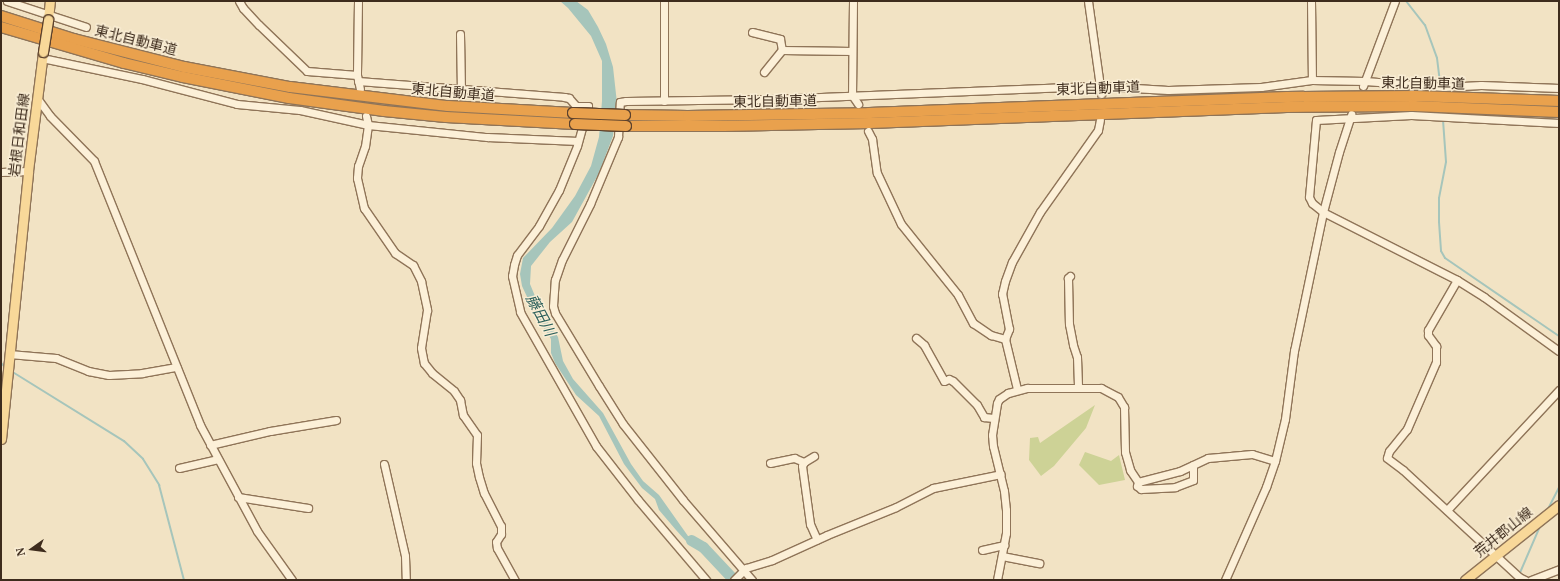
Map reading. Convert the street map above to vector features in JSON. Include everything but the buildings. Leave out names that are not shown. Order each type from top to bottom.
[{"type":"highway","name":"東北自動車道","points":[[1,16],[74,39],[184,67],[290,88],[448,106],[573,114],[688,116],[869,113],[1287,96],[1415,96],[1559,101]]},
{"type":"highway","name":"東北自動車道","points":[[1,27],[124,63],[183,78],[289,98],[438,116],[575,124],[626,126],[724,126],[870,123],[1287,107],[1414,106],[1559,112]]},
{"type":"main road","name":"岩根日和田線","points":[[1,440],[28,171],[50,1]]},
{"type":"main road","name":"荒井郡山線","points":[[1465,580],[1559,505]]},
{"type":"street","points":[[7,1],[48,16],[86,27]]},
{"type":"street","points":[[239,1],[243,8],[260,26],[307,70],[358,78],[461,89],[564,97],[569,98],[576,106],[588,106],[568,170],[539,226],[517,255],[512,276],[520,312],[596,446],[638,500],[706,580]]},
{"type":"street","points":[[358,1],[358,78],[360,89]]},
{"type":"street","points":[[664,1],[664,101]]},
{"type":"street","points":[[853,1],[852,95],[858,104]]},
{"type":"street","points":[[1088,1],[1100,90]]},
{"type":"street","points":[[1311,1],[1312,80]]},
{"type":"street","points":[[1364,83],[1395,1]]},
{"type":"street","points":[[752,32],[780,39],[782,50],[764,72]]},
{"type":"street","points":[[460,34],[461,89]]},
{"type":"street","points":[[782,50],[852,50]]},
{"type":"street","points":[[42,55],[237,104],[300,110],[368,125],[487,137],[578,141]]},
{"type":"street","points":[[752,580],[743,572],[683,500],[623,424],[555,313],[553,306],[555,280],[562,260],[590,204],[618,137],[620,102],[626,100],[664,101],[852,95],[1176,90],[1261,87],[1312,80],[1433,86],[1559,88]]},
{"type":"street","points":[[38,98],[50,116],[89,153],[94,161],[176,367],[210,445],[257,531],[292,580]]},
{"type":"street","points":[[1559,123],[1411,115],[1350,117],[1316,120],[1309,197],[1312,204],[1323,212],[1457,280],[1559,351]]},
{"type":"street","points":[[366,116],[368,125],[365,146],[358,166],[357,178],[364,208],[395,253],[413,265],[421,280],[427,310],[421,348],[424,363],[432,373],[454,391],[460,400],[464,415],[477,435],[476,463],[480,481],[501,526],[501,534],[496,545],[502,560],[515,580]]},
{"type":"street","points":[[1225,580],[1266,487],[1275,461],[1285,419],[1294,351],[1323,212],[1338,152],[1350,117]]},
{"type":"street","points":[[1017,389],[1005,339],[1009,329],[1002,294],[1012,262],[1040,212],[1098,130],[1100,120]]},
{"type":"street","points":[[868,131],[872,139],[877,173],[901,224],[958,295],[973,323],[991,335],[1005,339]]},
{"type":"street","points":[[1,172],[28,171]]},
{"type":"street","points":[[1070,276],[1068,278],[1069,324],[1077,357],[1078,388]]},
{"type":"street","points":[[1457,280],[1428,330],[1428,335],[1436,346],[1436,362],[1406,429],[1387,455],[1387,458],[1403,470],[1518,577],[1525,580]]},
{"type":"street","points":[[916,338],[924,344],[944,381],[949,379],[953,381],[978,405],[984,417],[994,418]]},
{"type":"street","points":[[9,354],[56,358],[88,371],[109,375],[142,373],[176,367]]},
{"type":"street","points":[[997,580],[1004,546],[1006,510],[1001,474],[992,440],[994,418],[999,399],[1017,389],[1100,388],[1110,392],[1122,402],[1124,407],[1125,452],[1134,478],[1138,482],[1137,486],[1141,489],[1175,487],[1193,480],[1193,465]]},
{"type":"street","points":[[1447,510],[1559,390]]},
{"type":"street","points":[[210,445],[270,431],[336,420]]},
{"type":"street","points":[[1138,482],[1180,471],[1208,458],[1252,454],[1275,461]]},
{"type":"street","points":[[814,456],[804,462],[802,466],[810,524],[817,540]]},
{"type":"street","points":[[770,463],[794,458],[804,462]]},
{"type":"street","points":[[179,468],[217,459]]},
{"type":"street","points":[[384,464],[405,556],[406,580]]},
{"type":"street","points":[[734,580],[743,572],[896,507],[933,488],[1001,474]]},
{"type":"street","points":[[238,496],[308,508]]},
{"type":"street","points":[[982,550],[1004,546]]},
{"type":"street","points":[[1002,556],[1038,563]]},
{"type":"street","points":[[1531,580],[1559,570]]},
{"type":"green space","points":[[1095,405],[1086,428],[1054,466],[1041,476],[1029,460],[1030,438],[1038,437],[1040,443]]},
{"type":"green space","points":[[1085,452],[1111,461],[1119,455],[1125,480],[1099,485],[1079,465]]},
{"type":"water","points":[[560,1],[576,1],[588,10],[598,27],[606,44],[613,67],[617,103],[613,136],[599,173],[572,222],[550,242],[531,266],[530,284],[542,313],[558,337],[563,361],[573,379],[603,413],[631,464],[643,481],[659,495],[688,536],[701,542],[704,548],[695,546],[686,541],[659,510],[655,499],[642,488],[624,464],[599,416],[576,395],[555,363],[551,353],[551,339],[536,316],[522,286],[520,274],[523,258],[552,228],[575,196],[591,166],[599,137],[602,101],[602,61],[591,36],[568,8]]},
{"type":"waterway","points":[[1406,1],[1425,25],[1437,58],[1440,84]]},
{"type":"waterway","points":[[1443,120],[1446,162],[1439,198],[1441,251],[1445,258],[1559,336]]},
{"type":"waterway","points":[[1,363],[5,367]]},
{"type":"waterway","points":[[11,371],[124,441],[143,459],[159,485],[184,580]]},
{"type":"waterway","points":[[1548,509],[1559,487]]},
{"type":"waterway","points":[[1519,575],[1541,524]]},
{"type":"waterway","name":"藤田川","points":[[691,540],[703,547],[734,580]]}]
